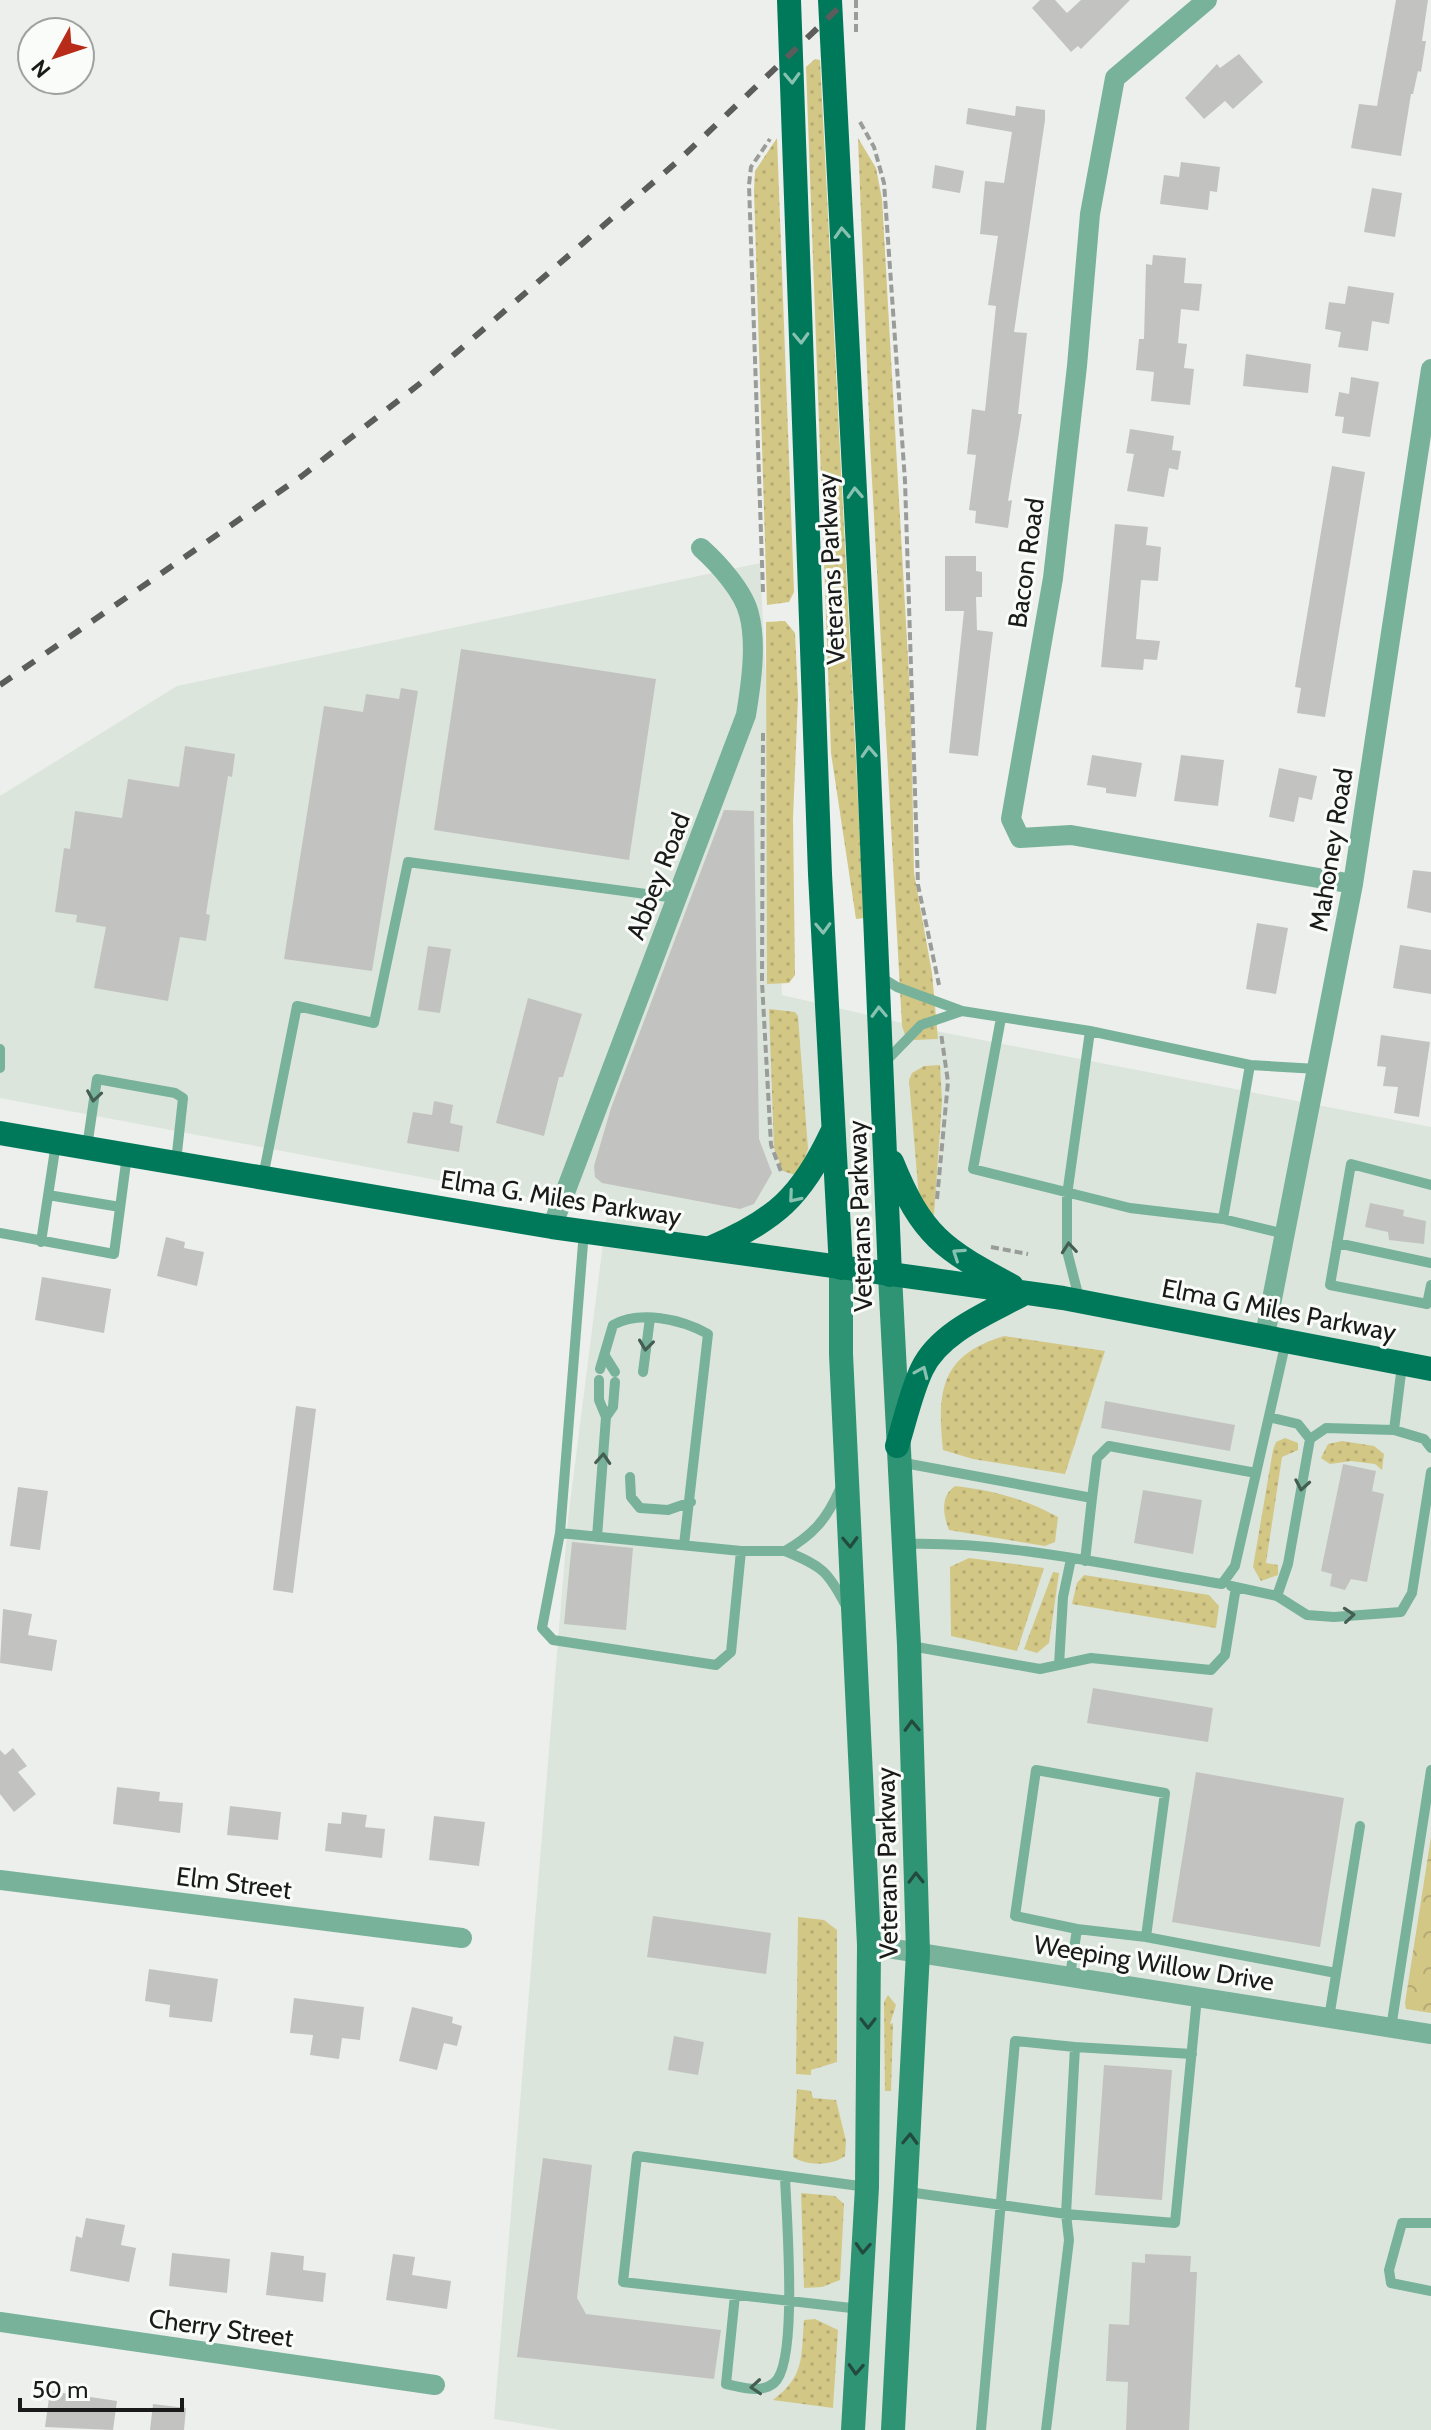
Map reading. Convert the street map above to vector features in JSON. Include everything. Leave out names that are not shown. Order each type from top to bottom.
[{"type":"main road","name":"Veterans Parkway","points":[[789,0],[833,1130],[869,1945],[867,2187],[853,2430]]},
{"type":"main road","name":"Veterans Parkway","points":[[830,0],[878,975],[897,1454],[909,1645],[918,1952],[908,2192],[893,2430]]},
{"type":"main road","points":[[708,1249],[743,1235],[784,1208],[816,1167],[833,1130]]},
{"type":"main road","name":"Elma G. Miles Parkway","points":[[0,1133],[552,1227],[1115,1308]]},
{"type":"main road","points":[[885,1146],[923,1225],[963,1258],[1025,1293],[939,1345],[922,1367],[897,1454]]},
{"type":"main road","name":"Elma G Miles Parkway","points":[[1115,1308],[1431,1369]]},
{"type":"street","name":"Bacon Road","points":[[1207,0],[1115,78],[1090,214],[1077,366],[1053,578],[1011,819],[1020,838],[1071,835],[1353,884]]},
{"type":"street","name":"Mahoney Road","points":[[1276,1338],[1285,1234],[1353,884],[1431,369]]},
{"type":"street","name":"Abbey Road","points":[[552,1227],[738,742],[749,697],[749,612],[724,574],[701,548]]},
{"type":"street","name":"Elm Street","points":[[0,1880],[462,1938]]},
{"type":"street","name":"Weeping Willow Drive","points":[[869,1945],[1431,2034]]},
{"type":"street","name":"Cherry Street","points":[[0,2322],[435,2385]]},
{"type":"lane","points":[[263,1177],[297,1006],[374,1023],[408,862],[676,898]]},
{"type":"lane","points":[[878,975],[897,987],[962,1011],[1090,1031],[1250,1065],[1317,1069]]},
{"type":"lane","points":[[882,1066],[921,1025],[962,1011]]},
{"type":"lane","points":[[1001,1018],[973,1169],[1067,1195],[1179,1216],[1223,1219],[1285,1234]]},
{"type":"lane","points":[[1080,1301],[1067,1251],[1067,1195],[1090,1031]]},
{"type":"lane","points":[[0,1049],[0,1068]]},
{"type":"lane","points":[[1223,1219],[1250,1065]]},
{"type":"lane","points":[[87,1147],[97,1079],[175,1093],[183,1098],[176,1162]]},
{"type":"lane","points":[[41,1242],[56,1143]]},
{"type":"lane","points":[[0,1233],[114,1254],[127,1155]]},
{"type":"lane","points":[[1431,1185],[1351,1164],[1330,1285],[1427,1304],[1431,1285]]},
{"type":"lane","points":[[48,1195],[120,1207]]},
{"type":"lane","points":[[584,1231],[560,1533],[542,1628],[553,1640],[716,1665],[731,1652],[741,1551]]},
{"type":"lane","points":[[1337,1243],[1431,1263]]},
{"type":"lane","points":[[597,1537],[606,1417],[599,1400],[599,1375],[613,1325],[630,1316],[690,1324],[708,1334],[684,1545]]},
{"type":"lane","points":[[643,1372],[650,1318]]},
{"type":"lane","points":[[1222,1584],[1235,1566],[1269,1417],[1276,1338]]},
{"type":"lane","points":[[605,1356],[615,1377],[613,1407],[606,1417]]},
{"type":"lane","points":[[1394,1430],[1403,1363]]},
{"type":"lane","points":[[1269,1417],[1298,1424],[1310,1439]]},
{"type":"lane","points":[[1277,1596],[1288,1564],[1310,1439],[1326,1428],[1394,1430],[1424,1439],[1431,1448]]},
{"type":"lane","points":[[1085,1561],[1097,1458],[1109,1446],[1256,1473]]},
{"type":"lane","points":[[897,1454],[1092,1498]]},
{"type":"lane","points":[[785,1551],[809,1538],[828,1517],[847,1464]]},
{"type":"lane","points":[[904,1544],[938,1543],[1071,1559],[1222,1584],[1277,1596],[1289,1607],[1307,1615],[1334,1617],[1401,1612],[1412,1593],[1431,1472]]},
{"type":"lane","points":[[630,1477],[631,1497],[640,1508],[668,1510],[691,1502]]},
{"type":"lane","points":[[560,1533],[741,1551],[785,1551],[818,1564],[831,1577],[854,1622]]},
{"type":"lane","points":[[1059,1665],[1063,1597],[1071,1559]]},
{"type":"lane","points":[[909,1645],[1040,1669],[1091,1658],[1211,1670],[1225,1655],[1236,1587]]},
{"type":"lane","points":[[1146,1937],[1165,1793],[1036,1770],[1015,1916],[1336,1973]]},
{"type":"lane","points":[[1391,2028],[1431,1770]]},
{"type":"lane","points":[[1329,2018],[1360,1826]]},
{"type":"lane","points":[[1070,1976],[1077,1929]]},
{"type":"lane","points":[[908,2192],[1066,2214],[1175,2223],[1197,1997]]},
{"type":"lane","points":[[981,2430],[1015,2041],[1192,2054]]},
{"type":"lane","points":[[1046,2430],[1069,2240],[1066,2214],[1075,2047]]},
{"type":"lane","points":[[860,2309],[623,2282],[637,2156],[867,2187]]},
{"type":"lane","points":[[735,2295],[726,2384],[748,2389],[773,2385],[784,2371],[791,2334],[785,2176]]},
{"type":"lane","points":[[1431,2223],[1402,2223],[1389,2270],[1391,2283],[1431,2291]]},
{"type":"path","points":[[856,0],[856,45]]},
{"type":"path","points":[[859,111],[860,124],[874,147],[884,183],[905,481],[918,885],[942,1002]]},
{"type":"path","points":[[937,1205],[948,1082],[942,1018]]},
{"type":"path","points":[[983,1246],[1028,1254]]},
{"type":"shaded area","points":[[760,563],[782,995],[941,1032],[1431,1127],[1431,2430],[560,2430],[494,2419],[568,1519],[607,1212],[0,1098],[0,796],[177,686]]},
{"type":"green space","points":[[815,59],[820,60],[864,918],[856,919],[831,753],[806,67]]},
{"type":"green space","points":[[777,138],[794,592],[789,602],[767,605],[754,190],[755,171]]},
{"type":"green space","points":[[858,138],[876,168],[882,199],[911,712],[914,873],[932,973],[938,1039],[914,1040],[905,1035],[902,1026],[870,444]]},
{"type":"green space","points":[[785,621],[795,633],[798,697],[793,818],[795,975],[789,983],[767,984],[766,622]]},
{"type":"green space","points":[[769,1009],[795,1012],[798,1016],[808,1149],[798,1176],[783,1171],[774,1148]]},
{"type":"green space","points":[[940,1065],[942,1101],[934,1215],[928,1215],[919,1198],[909,1080],[912,1073],[924,1066]]},
{"type":"green space","points":[[1004,1336],[1105,1351],[1065,1474],[973,1459],[943,1450],[941,1410],[947,1378],[967,1354]]},
{"type":"green space","points":[[1285,1438],[1298,1443],[1298,1450],[1282,1457],[1266,1563],[1278,1565],[1278,1575],[1261,1581],[1253,1567],[1273,1450],[1276,1442]]},
{"type":"green space","points":[[1342,1441],[1374,1446],[1384,1454],[1382,1470],[1375,1464],[1351,1461],[1330,1464],[1321,1458],[1328,1444]]},
{"type":"green space","points":[[955,1486],[1008,1496],[1058,1517],[1055,1542],[1045,1546],[949,1530],[944,1506],[947,1495]]},
{"type":"green space","points":[[969,1558],[1044,1568],[1017,1651],[951,1636],[950,1567]]},
{"type":"green space","points":[[1053,1572],[1059,1573],[1049,1643],[1037,1653],[1024,1649]]},
{"type":"green space","points":[[1084,1575],[1209,1595],[1219,1606],[1216,1628],[1072,1604],[1077,1583]]},
{"type":"green space","points":[[1431,1837],[1431,2013],[1406,2009],[1405,2003]]},
{"type":"green space","points":[[798,1917],[824,1920],[837,1930],[837,2062],[811,2070],[811,2075],[796,2074]]},
{"type":"green space","points":[[888,1995],[896,2005],[890,2024],[893,2023],[891,2091],[885,2091],[884,2002]]},
{"type":"green space","points":[[797,2089],[811,2091],[813,2098],[836,2100],[846,2141],[845,2156],[819,2164],[793,2157]]},
{"type":"green space","points":[[801,2193],[835,2196],[844,2204],[840,2280],[822,2287],[804,2288]]},
{"type":"green space","points":[[815,2319],[838,2330],[833,2408],[773,2400],[796,2374],[804,2320]]},
{"type":"building","points":[[1040,0],[1055,0],[1067,13],[1081,0],[1130,0],[1081,49],[1078,46],[1071,52],[1032,8]]},
{"type":"building","points":[[1396,0],[1428,0],[1421,72],[1418,71],[1411,94],[1401,156],[1351,148],[1359,104],[1377,106]]},
{"type":"building","points":[[1239,54],[1263,82],[1233,109],[1225,101],[1204,119],[1185,98],[1217,64],[1220,68]]},
{"type":"building","points":[[1016,106],[1045,110],[1045,120],[1014,332],[1027,333],[1018,414],[1022,414],[1008,501],[1012,500],[1008,528],[975,523],[976,511],[969,510],[976,455],[967,454],[972,409],[985,411],[996,306],[988,305],[998,236],[980,234],[985,181],[1004,183],[1012,132],[966,124],[968,108],[1015,116]]},
{"type":"building","points":[[1181,162],[1220,167],[1217,192],[1210,191],[1208,210],[1160,204],[1164,175],[1179,177]]},
{"type":"building","points":[[935,165],[964,171],[960,193],[932,188]]},
{"type":"building","points":[[1372,188],[1402,193],[1395,237],[1364,232]]},
{"type":"building","points":[[1153,255],[1186,258],[1184,283],[1202,284],[1199,311],[1181,309],[1178,343],[1187,344],[1184,368],[1194,369],[1190,405],[1151,401],[1154,372],[1136,370],[1139,339],[1144,339],[1146,264],[1152,265]]},
{"type":"building","points":[[1348,286],[1394,293],[1389,324],[1372,321],[1368,351],[1338,347],[1341,332],[1325,329],[1329,302],[1345,304]]},
{"type":"building","points":[[1246,354],[1311,364],[1308,393],[1243,386]]},
{"type":"building","points":[[1351,377],[1379,382],[1370,437],[1342,433],[1344,417],[1335,416],[1339,392],[1349,394]]},
{"type":"building","points":[[1130,429],[1174,436],[1172,450],[1181,451],[1178,470],[1169,468],[1164,497],[1127,491],[1134,454],[1126,453]]},
{"type":"building","points":[[1332,466],[1365,472],[1325,717],[1297,713],[1301,688],[1295,687]]},
{"type":"building","points":[[1115,524],[1148,527],[1146,545],[1161,547],[1158,581],[1141,580],[1136,639],[1160,641],[1157,660],[1144,659],[1143,670],[1101,667]]},
{"type":"building","points":[[945,556],[976,556],[976,571],[982,572],[982,597],[976,597],[977,630],[993,632],[978,756],[949,753],[964,611],[945,611]]},
{"type":"building","points":[[461,649],[656,679],[629,860],[434,830]]},
{"type":"building","points":[[401,688],[418,691],[372,971],[284,959],[324,706],[363,712],[366,694],[399,699]]},
{"type":"building","points":[[185,746],[235,754],[232,777],[228,776],[206,914],[210,915],[206,941],[180,937],[168,1001],[94,988],[106,927],[76,922],[77,915],[55,912],[64,848],[70,849],[75,811],[122,818],[128,779],[179,787]]},
{"type":"building","points":[[1092,755],[1142,763],[1136,797],[1106,793],[1106,788],[1087,785]]},
{"type":"building","points":[[1181,755],[1224,760],[1218,806],[1174,801]]},
{"type":"building","points":[[1279,768],[1317,776],[1312,800],[1299,797],[1294,822],[1269,817]]},
{"type":"building","points":[[724,810],[754,811],[759,1139],[772,1173],[754,1204],[740,1209],[602,1183],[595,1177],[594,1166],[611,1108]]},
{"type":"building","points":[[1413,870],[1431,872],[1431,913],[1407,908]]},
{"type":"building","points":[[1257,923],[1288,928],[1276,994],[1246,989]]},
{"type":"building","points":[[1400,945],[1431,950],[1431,994],[1393,988]]},
{"type":"building","points":[[428,946],[451,949],[440,1013],[418,1010]]},
{"type":"building","points":[[528,998],[582,1014],[563,1077],[559,1077],[544,1136],[496,1123]]},
{"type":"building","points":[[1381,1035],[1430,1042],[1419,1117],[1394,1113],[1398,1087],[1383,1086],[1386,1067],[1377,1066]]},
{"type":"building","points":[[434,1101],[453,1105],[450,1123],[463,1126],[459,1152],[407,1143],[413,1112],[432,1115]]},
{"type":"building","points":[[1370,1203],[1404,1210],[1403,1216],[1426,1221],[1424,1244],[1389,1240],[1388,1232],[1365,1227]]},
{"type":"building","points":[[166,1237],[185,1242],[184,1248],[204,1252],[197,1286],[157,1276]]},
{"type":"building","points":[[42,1277],[111,1289],[104,1333],[35,1320]]},
{"type":"building","points":[[1105,1401],[1235,1425],[1230,1451],[1101,1428]]},
{"type":"building","points":[[296,1406],[316,1409],[293,1593],[273,1590]]},
{"type":"building","points":[[1343,1464],[1376,1471],[1372,1491],[1384,1494],[1367,1582],[1351,1579],[1345,1590],[1330,1586],[1332,1574],[1321,1571]]},
{"type":"building","points":[[18,1487],[48,1491],[40,1550],[10,1546]]},
{"type":"building","points":[[1143,1490],[1202,1500],[1193,1554],[1134,1543]]},
{"type":"building","points":[[572,1542],[633,1548],[626,1630],[564,1624]]},
{"type":"building","points":[[3,1609],[32,1614],[28,1635],[57,1640],[52,1671],[0,1663]]},
{"type":"building","points":[[1093,1688],[1213,1708],[1208,1742],[1087,1723]]},
{"type":"building","points":[[13,1748],[27,1766],[18,1772],[36,1794],[14,1812],[0,1794],[0,1750],[5,1755]]},
{"type":"building","points":[[1196,1772],[1344,1798],[1320,1947],[1172,1922]]},
{"type":"building","points":[[117,1787],[160,1792],[159,1801],[183,1803],[180,1833],[113,1824]]},
{"type":"building","points":[[230,1806],[281,1812],[278,1840],[227,1835]]},
{"type":"building","points":[[342,1812],[367,1815],[365,1827],[385,1829],[382,1858],[325,1851],[328,1823],[341,1824]]},
{"type":"building","points":[[434,1816],[485,1822],[479,1866],[429,1860]]},
{"type":"building","points":[[653,1916],[771,1933],[766,1974],[647,1957]]},
{"type":"building","points":[[149,1969],[218,1979],[212,2022],[169,2017],[170,2005],[145,2001]]},
{"type":"building","points":[[294,1998],[364,2007],[360,2040],[342,2038],[339,2059],[310,2055],[313,2035],[290,2033]]},
{"type":"building","points":[[412,2007],[453,2017],[452,2023],[462,2026],[457,2046],[444,2043],[437,2070],[399,2061]]},
{"type":"building","points":[[674,2036],[704,2042],[698,2075],[668,2070]]},
{"type":"building","points":[[1104,2065],[1172,2070],[1162,2200],[1095,2195]]},
{"type":"building","points":[[543,2158],[592,2165],[577,2298],[586,2314],[721,2330],[714,2379],[517,2357]]},
{"type":"building","points":[[86,2218],[125,2225],[121,2245],[136,2248],[129,2282],[70,2271],[76,2236],[82,2238]]},
{"type":"building","points":[[271,2252],[304,2256],[303,2270],[326,2273],[323,2302],[266,2295]]},
{"type":"building","points":[[172,2253],[230,2259],[227,2293],[169,2286]]},
{"type":"building","points":[[393,2254],[415,2257],[412,2275],[451,2281],[447,2309],[386,2300]]},
{"type":"building","points":[[1145,2254],[1191,2256],[1190,2272],[1197,2272],[1189,2430],[1126,2430],[1128,2382],[1106,2381],[1109,2324],[1129,2325],[1132,2262],[1145,2263]]},
{"type":"building","points":[[50,2391],[117,2401],[113,2430],[45,2427]]},
{"type":"building","points":[[153,2404],[186,2408],[184,2430],[150,2430]]},
{"type":"railway","points":[[0,685],[302,476],[427,378],[678,161],[847,0]]}]
